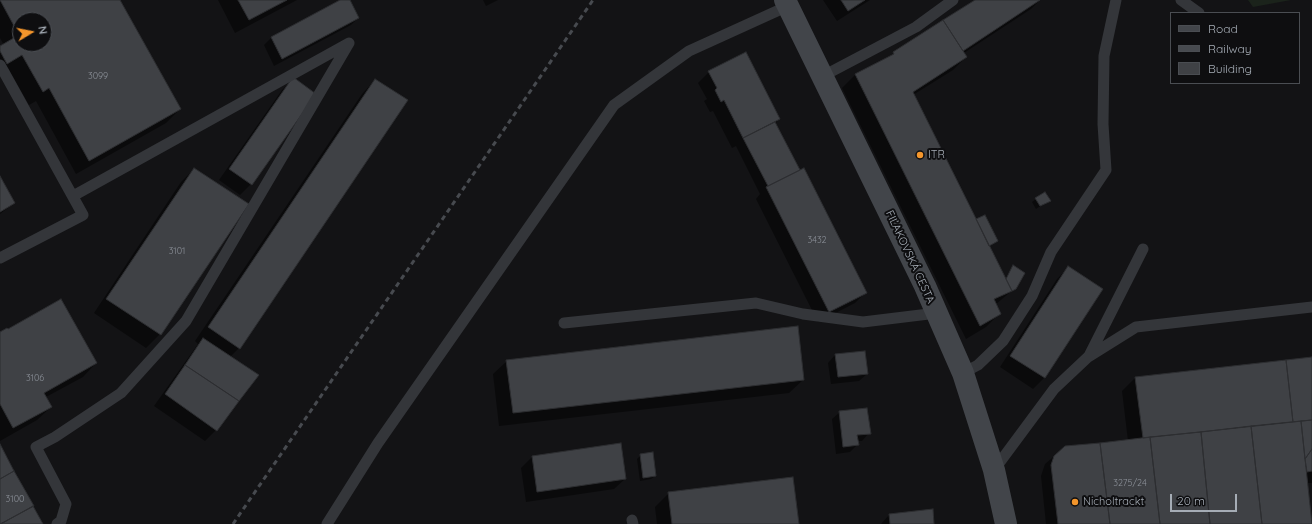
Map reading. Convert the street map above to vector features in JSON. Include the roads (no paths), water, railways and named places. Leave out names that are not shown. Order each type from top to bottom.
[{"type":"street","name":"FIĽAKOVSKÁ CESTA","points":[[787,3],[937,313],[963,373],[994,470],[1006,524]]},
{"type":"lane","points":[[823,76],[916,27],[954,0]]},
{"type":"lane","points":[[963,373],[978,365],[1003,341],[1032,296],[1051,252],[1106,170],[1103,124],[1104,56],[1116,0]]},
{"type":"lane","points":[[1180,0],[1198,12]]},
{"type":"lane","points":[[327,524],[378,443],[614,105],[689,51],[787,3]]},
{"type":"lane","points":[[57,524],[61,521],[66,504],[36,447],[55,437],[121,393],[186,321],[349,43],[73,196]]},
{"type":"lane","points":[[0,65],[83,215],[0,258]]},
{"type":"lane","points":[[1088,357],[1143,249]]},
{"type":"lane","points":[[564,323],[756,303],[803,314],[862,322],[937,313]]},
{"type":"lane","points":[[994,470],[1054,389],[1088,357],[1136,327],[1312,307]]},
{"type":"railway","points":[[233,524],[593,0]]},
{"type":"place","name":"ITR","points":[[920,155]]},
{"type":"place","name":"Nicholtrackt","points":[[1075,502]]}]
